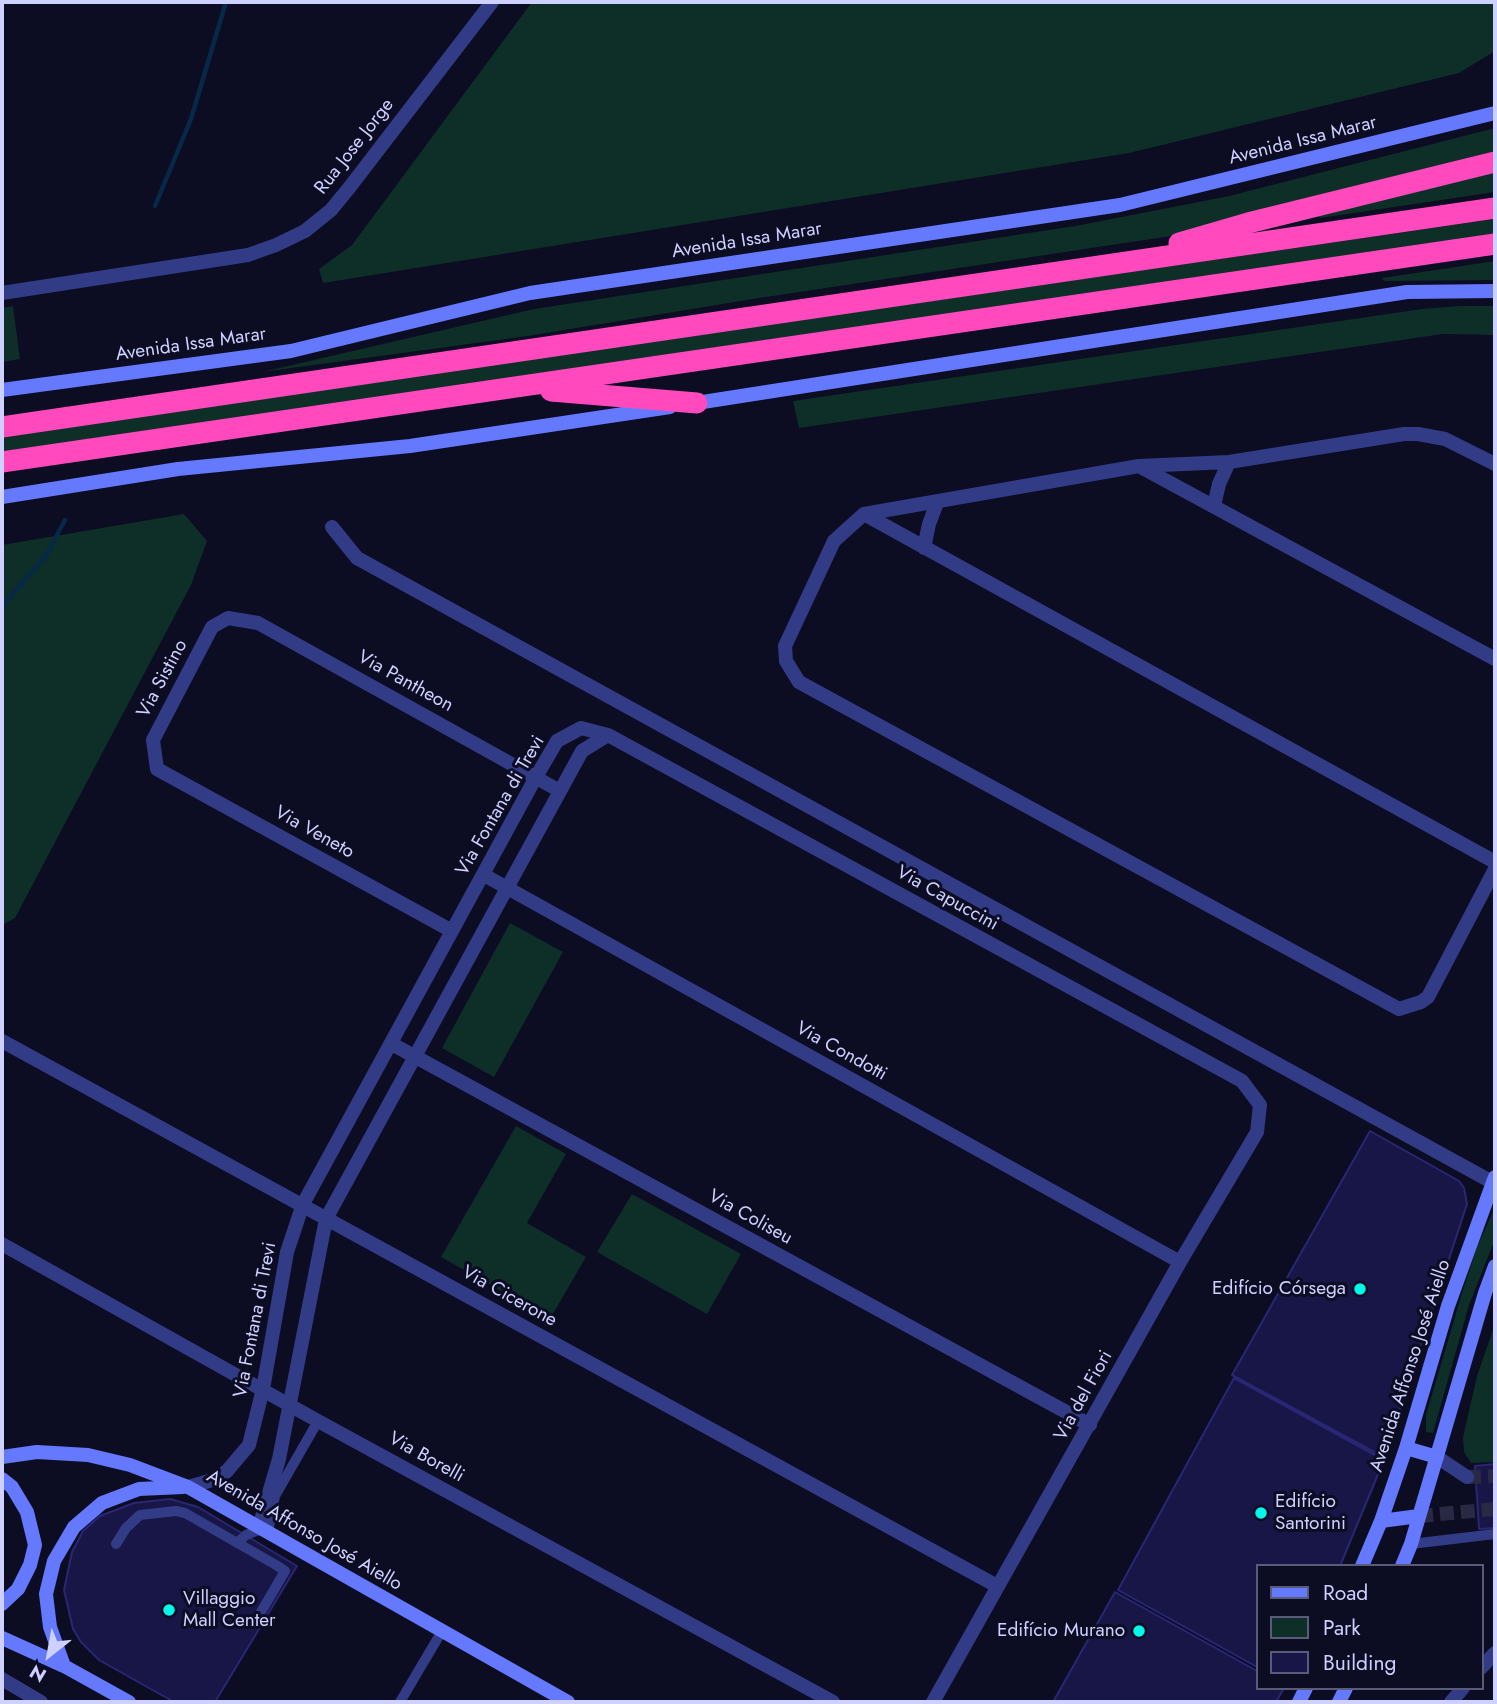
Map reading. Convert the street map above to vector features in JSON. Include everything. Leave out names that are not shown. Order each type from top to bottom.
[{"type":"highway","points":[[1110,264],[1248,223],[1495,162]]},
{"type":"highway","points":[[2,427],[1495,208]]},
{"type":"highway","points":[[2,463],[1495,244]]},
{"type":"highway","points":[[514,388],[697,403]]},
{"type":"street","name":"Rua Jose Jorge","points":[[2,293],[248,255],[305,231],[331,210],[349,188],[492,2]]},
{"type":"street","name":"Avenida Issa Marar","points":[[2,390],[278,353],[530,293],[1120,205],[1495,113]]},
{"type":"street","points":[[2,497],[178,469],[410,446],[1407,292],[1495,291]]},
{"type":"street","points":[[1495,464],[1445,439],[1418,434],[1229,462],[1139,466],[864,514],[834,541],[785,646],[786,661],[799,682],[1399,1009],[1428,997],[1495,869]]},
{"type":"street","points":[[1214,506],[1219,484],[1229,462]]},
{"type":"street","points":[[1139,466],[1495,659]]},
{"type":"street","points":[[924,548],[937,503]]},
{"type":"street","points":[[864,514],[1495,862]]},
{"type":"street","points":[[332,527],[357,558],[1494,1180]]},
{"type":"street","name":"Via Sistino","points":[[157,769],[153,740],[212,627],[228,618]]},
{"type":"street","name":"Via Pantheon","points":[[228,618],[258,623],[561,790]]},
{"type":"street","name":"Via Fontana di Trevi","points":[[188,1487],[216,1479],[227,1471],[249,1445],[263,1389],[287,1252],[303,1205],[536,777],[557,741],[581,728],[608,735]]},
{"type":"street","points":[[263,1530],[262,1517],[279,1459],[326,1219],[583,751],[608,735]]},
{"type":"street","name":"Via Capuccini","points":[[608,735],[1242,1081],[1260,1105]]},
{"type":"street","name":"Via Veneto","points":[[157,769],[452,931]]},
{"type":"street","name":"Via Condotti","points":[[484,875],[1180,1262]]},
{"type":"street","name":"Via Cicerone","points":[[2,1041],[997,1586]]},
{"type":"street","name":"Via Coliseu","points":[[392,1044],[1090,1425]]},
{"type":"street","name":"Via del Fiori","points":[[933,1702],[1180,1262],[1257,1132],[1260,1105]]},
{"type":"street","name":"Avenida Affonso José Aiello","points":[[1363,1564],[1406,1448],[1448,1306],[1494,1180]]},
{"type":"street","name":"Via Borelli","points":[[2,1244],[318,1421],[833,1702]]},
{"type":"street","points":[[1403,1564],[1495,1266]]},
{"type":"street","points":[[1406,1448],[1437,1457],[1467,1477]]},
{"type":"street","name":"Avenida Affonso José Aiello","points":[[2,1457],[37,1452],[88,1455],[130,1465],[188,1487],[568,1702]]},
{"type":"street","points":[[2,1479],[12,1487],[27,1512],[35,1545],[30,1565],[18,1589],[2,1604]]},
{"type":"street","points":[[64,1665],[50,1627],[47,1594],[54,1561],[74,1527],[102,1503],[139,1489],[188,1487]]},
{"type":"street","points":[[1381,1521],[1419,1516]]},
{"type":"street","points":[[2,1638],[64,1665],[130,1702]]},
{"type":"street","points":[[1483,1666],[1495,1653]]},
{"type":"street","points":[[2,1679],[41,1702]]},
{"type":"lane","points":[[237,1543],[246,1535],[263,1530],[275,1496],[318,1421]]},
{"type":"lane","points":[[116,1544],[126,1528],[140,1516],[176,1511],[185,1513],[237,1543],[285,1571],[254,1624]]},
{"type":"lane","points":[[1411,1544],[1495,1534]]},
{"type":"lane","points":[[400,1702],[442,1631]]},
{"type":"green space","points":[[532,2],[1495,2],[1495,51],[1459,73],[1129,153],[323,283],[319,269],[352,245]]},
{"type":"green space","points":[[1495,128],[1495,151],[1191,233],[528,336],[262,372],[534,309],[1075,226],[1229,196]]},
{"type":"green space","points":[[1495,171],[1495,192],[1320,218],[1319,216]]},
{"type":"green space","points":[[1495,219],[1495,235],[2,453],[2,436]]},
{"type":"green space","points":[[1495,261],[1495,280],[1384,281],[1382,278]]},
{"type":"green space","points":[[13,306],[20,359],[2,362],[2,308]]},
{"type":"green space","points":[[1495,306],[1495,335],[1443,334],[799,428],[793,401],[1422,309]]},
{"type":"green space","points":[[184,514],[207,541],[191,585],[15,918],[2,925],[2,545]]},
{"type":"green space","points":[[510,923],[563,952],[494,1077],[442,1048]]},
{"type":"green space","points":[[516,1126],[566,1154],[527,1223],[586,1257],[550,1319],[441,1257]]},
{"type":"green space","points":[[632,1194],[741,1254],[707,1314],[597,1252]]},
{"type":"green space","points":[[1495,1207],[1495,1239],[1469,1305],[1433,1433],[1426,1432],[1426,1415],[1462,1293],[1477,1247]]},
{"type":"green space","points":[[1495,1324],[1495,1462],[1471,1463],[1464,1452],[1463,1437],[1477,1376]]},
{"type":"building","name":"Edifício Córsega","points":[[1370,1131],[1459,1181],[1464,1188],[1467,1204],[1395,1424],[1378,1454],[1232,1375]]},
{"type":"building","name":"Edifício Santorini","points":[[1234,1378],[1384,1460],[1341,1564],[1256,1564],[1256,1666],[1118,1590]]},
{"type":"building","points":[[1495,1464],[1495,1528],[1479,1529],[1475,1466]]},
{"type":"building","name":"Villaggio Mall Center","points":[[170,1499],[198,1507],[297,1566],[215,1702],[174,1702],[99,1660],[81,1642],[73,1629],[64,1590],[72,1552],[83,1531],[100,1516],[134,1503]]},
{"type":"building","name":"Edifício Murano","points":[[1115,1592],[1256,1670],[1256,1690],[1283,1690],[1276,1702],[1053,1702]]},
{"type":"waterway","points":[[155,206],[191,119],[226,2]]},
{"type":"waterway","points":[[2,607],[47,554],[65,520]]},
{"type":"tunnel","points":[[1467,1477],[1495,1476]]},
{"type":"tunnel","points":[[1419,1516],[1495,1509]]},
{"type":"place","name":"Edifício Córsega","points":[[1360,1289]]},
{"type":"place","name":"Edifício Santorini","points":[[1261,1513]]},
{"type":"place","name":"Villaggio Mall Center","points":[[169,1610]]},
{"type":"place","name":"Edifício Murano","points":[[1139,1631]]}]
